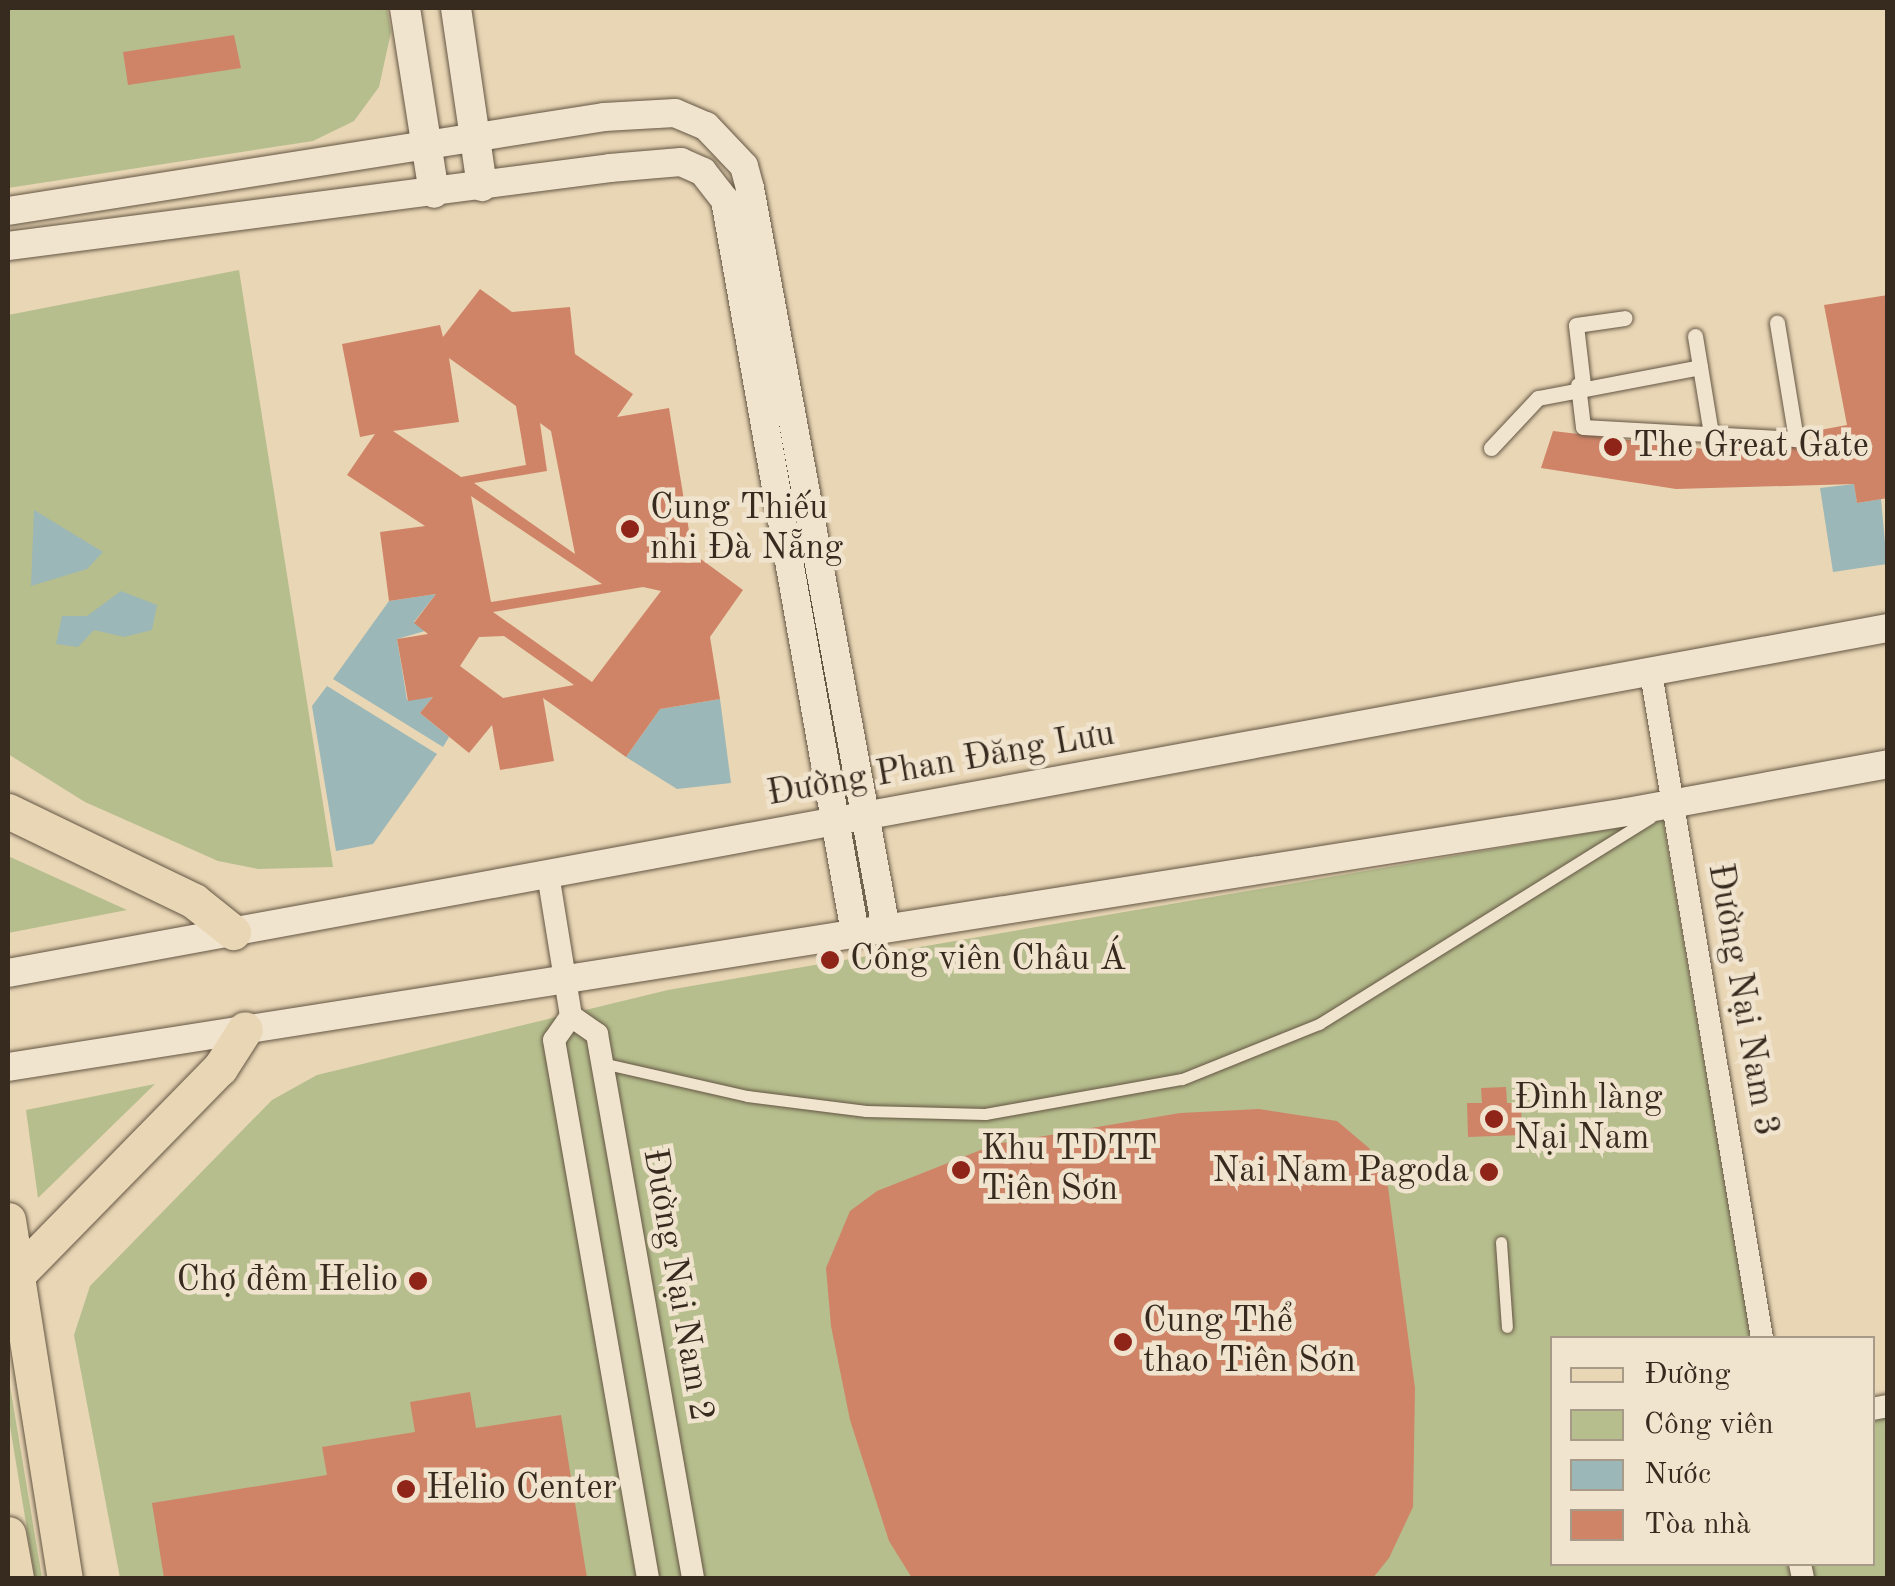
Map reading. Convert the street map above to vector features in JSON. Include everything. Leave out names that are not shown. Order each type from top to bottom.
[{"type":"main road","points":[[406,8],[434,193]]},
{"type":"main road","points":[[456,8],[482,186]]},
{"type":"main road","points":[[8,811],[194,900],[233,932]]},
{"type":"main road","points":[[17,1275],[220,1068],[244,1030]]},
{"type":"main road","points":[[8,1220],[65,1578]]},
{"type":"main road","points":[[8,1534],[16,1578]]},
{"type":"street","points":[[8,211],[474,136],[675,113],[706,126],[744,166],[852,819],[855,934]]},
{"type":"street","points":[[8,246],[681,162],[703,172],[724,200],[852,819],[886,929]]},
{"type":"street","points":[[1625,318],[1576,325],[1583,427],[1712,440],[1796,439],[1777,323]]},
{"type":"street","points":[[1696,336],[1712,440]]},
{"type":"street","points":[[1491,448],[1522,410],[1580,385],[1700,367]]},
{"type":"street","name":"Đường Phan Đăng Lưu","points":[[8,973],[1888,628]]},
{"type":"street","name":"Đường Nại Nam 3","points":[[1651,673],[1762,1336]]},
{"type":"street","points":[[8,1067],[1673,804],[1888,764]]},
{"type":"street","points":[[548,874],[571,1016],[554,1040],[648,1578]]},
{"type":"street","name":"Đường Nại Nam 2","points":[[571,1016],[597,1034],[693,1578]]},
{"type":"lane","points":[[602,1062],[748,1096],[866,1111],[985,1114],[1182,1078],[1319,1024],[1452,948],[1673,804]]},
{"type":"lane","points":[[1501,1242],[1507,1327]]},
{"type":"green space","points":[[8,8],[387,8],[391,32],[379,87],[354,121],[313,141],[8,188]]},
{"type":"green space","points":[[239,270],[333,867],[258,869],[218,861],[85,802],[8,754],[8,315]]},
{"type":"green space","name":"Khu TDTT Tiên Sơn","points":[[1663,820],[1751,1336],[1550,1336],[1550,1566],[1875,1566],[1875,1415],[1887,1413],[1887,1578],[120,1578],[74,1335],[90,1286],[272,1100],[317,1075],[668,990]]},
{"type":"green space","points":[[8,856],[127,910],[8,933]]},
{"type":"green space","points":[[155,1084],[38,1198],[26,1110]]},
{"type":"green space","points":[[8,1374],[42,1578],[35,1578],[8,1414]]},
{"type":"water","points":[[1854,484],[1857,503],[1881,499],[1887,564],[1833,572],[1820,488]]},
{"type":"water","points":[[34,510],[103,552],[87,569],[31,586]]},
{"type":"water","points":[[121,591],[157,605],[152,630],[124,637],[94,630],[78,647],[56,644],[62,616],[87,616]]},
{"type":"water","points":[[436,594],[414,622],[425,631],[397,639],[407,700],[433,697],[420,713],[449,737],[443,747],[333,679],[389,601]]},
{"type":"water","points":[[327,686],[437,754],[373,844],[336,851],[312,706]]},
{"type":"water","points":[[720,699],[731,783],[677,789],[626,757],[660,709]]},
{"type":"building","points":[[234,35],[241,68],[128,85],[123,52]]},
{"type":"building","name":"Cung Thiếu nhi Đà Nẵng","points":[[480,289],[512,312],[570,307],[575,354],[633,394],[617,417],[669,408],[690,537],[675,540],[743,590],[710,637],[720,699],[660,709],[626,757],[543,698],[554,761],[500,770],[492,725],[469,753],[420,713],[433,697],[408,701],[397,639],[428,634],[414,623],[436,594],[389,601],[380,532],[425,526],[347,475],[375,434],[360,437],[342,344],[440,325],[443,337]],"holes":[[[449,358],[516,406],[526,465],[461,477],[393,431],[459,422]],[[540,423],[551,431],[575,554],[474,483],[547,471]],[[471,496],[602,584],[491,602]],[[643,587],[661,591],[592,682],[493,612]],[[504,636],[574,685],[503,698],[460,666],[479,637]]]},
{"type":"building","name":"The Great Gate","points":[[1888,295],[1888,498],[1857,503],[1854,484],[1676,489],[1541,468],[1553,431],[1705,449],[1823,446],[1820,430],[1847,425],[1824,305]]},
{"type":"building","name":"Đình làng Nại Nam","points":[[1506,1087],[1507,1103],[1521,1103],[1522,1135],[1468,1137],[1467,1103],[1482,1103],[1481,1088]]},
{"type":"building","name":"Cung Thể thao Tiên Sơn","points":[[1259,1109],[1337,1121],[1369,1148],[1388,1187],[1415,1388],[1413,1507],[1389,1558],[1373,1578],[912,1578],[889,1541],[850,1420],[831,1326],[826,1268],[850,1211],[877,1191],[996,1144],[1180,1113]]},
{"type":"building","name":"Helio Center","points":[[470,1392],[476,1428],[561,1415],[587,1578],[164,1578],[152,1503],[327,1475],[322,1447],[415,1432],[410,1402]]},
{"type":"place","name":"The Great Gate","points":[[1613,447]]},
{"type":"place","name":"Cung Thiếu nhi Đà Nẵng","points":[[630,529]]},
{"type":"place","name":"Công viên Châu Á","points":[[830,960]]},
{"type":"place","name":"Đình làng Nại Nam","points":[[1494,1119]]},
{"type":"place","name":"Khu TDTT Tiên Sơn","points":[[961,1170]]},
{"type":"place","name":"Nai Nam Pagoda","points":[[1489,1172]]},
{"type":"place","name":"Chợ đêm Helio","points":[[418,1281]]},
{"type":"place","name":"Cung Thể thao Tiên Sơn","points":[[1123,1342]]},
{"type":"place","name":"Helio Center","points":[[406,1489]]}]
